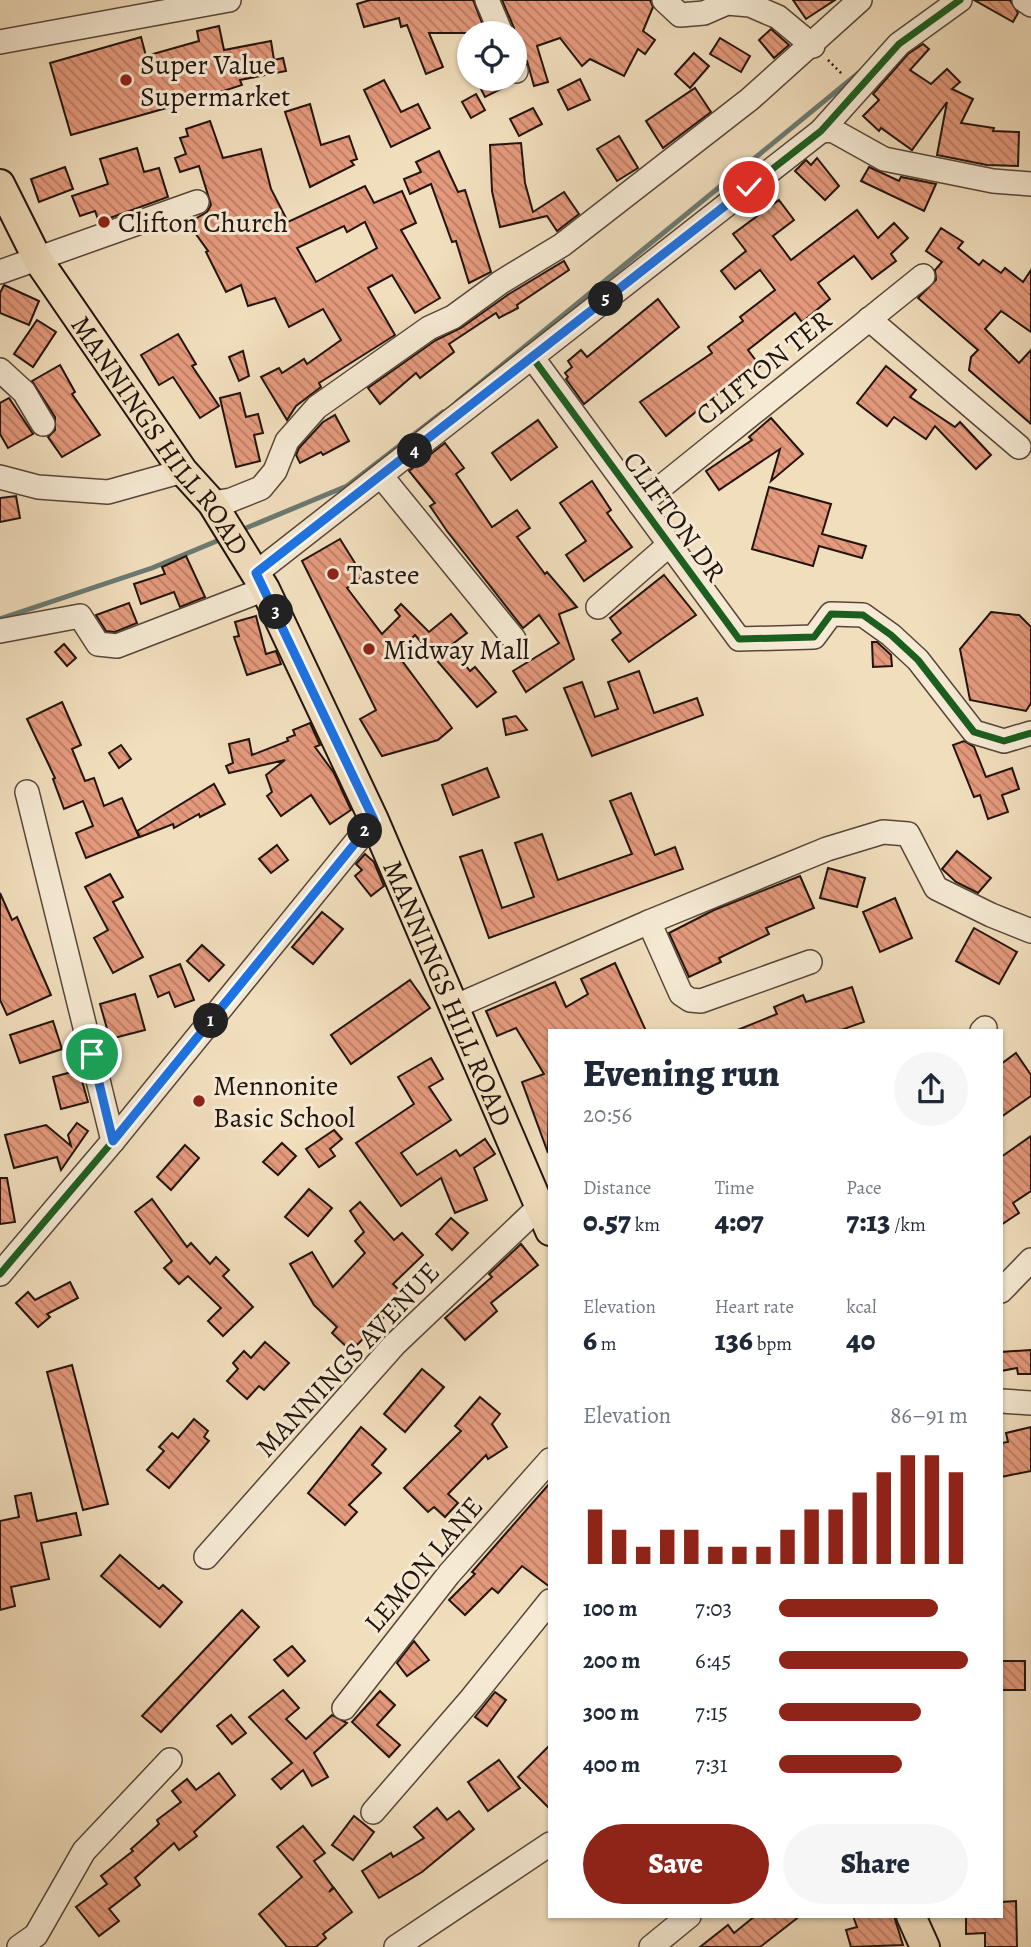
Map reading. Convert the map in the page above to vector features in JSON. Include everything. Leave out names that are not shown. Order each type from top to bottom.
[{"type":"main road","name":"MANNINGS HILL ROAD","points":[[0,184],[38,260],[183,471],[212,503],[256,575],[374,820],[544,1219]]},
{"type":"main road","points":[[912,1918],[925,1947]]},
{"type":"street","points":[[0,42],[229,0]]},
{"type":"street","points":[[487,0],[495,21]]},
{"type":"street","points":[[664,0],[680,15],[704,13],[727,2],[750,5],[778,17],[820,53]]},
{"type":"street","points":[[212,503],[231,500],[261,488],[275,471],[287,441],[317,407],[419,335],[453,317],[501,282],[562,245],[750,99],[820,53],[830,25],[860,0]]},
{"type":"street","points":[[0,631],[80,616],[98,644],[117,646],[256,575],[821,131],[899,44],[960,0]]},
{"type":"street","points":[[1024,0],[1031,5]]},
{"type":"street","points":[[821,131],[832,130],[884,159],[993,181],[1031,184]]},
{"type":"street","points":[[0,272],[197,202]]},
{"type":"street","name":"CLIFTON TER","points":[[640,504],[923,276]]},
{"type":"street","points":[[869,319],[1019,447]]},
{"type":"street","name":"CLIFTON DR","points":[[532,357],[739,639],[814,637],[831,614],[863,615],[918,660],[974,732],[1003,741],[1031,733]]},
{"type":"street","points":[[0,370],[24,392],[43,424]]},
{"type":"street","points":[[0,477],[38,487],[108,492],[183,471]]},
{"type":"street","points":[[382,477],[514,639]]},
{"type":"street","points":[[598,607],[670,544]]},
{"type":"street","points":[[27,792],[113,1141]]},
{"type":"street","points":[[0,1274],[113,1141],[374,820]]},
{"type":"street","points":[[454,1007],[649,922],[827,849],[883,832],[908,834],[936,888],[1031,931]]},
{"type":"street","points":[[649,922],[681,994],[690,1000],[701,1001],[810,962]]},
{"type":"street","name":"MANNINGS AVENUE","points":[[206,1557],[394,1345],[544,1219]]},
{"type":"street","points":[[1003,1289],[1031,1260]]},
{"type":"street","points":[[1003,1401],[1031,1403]]},
{"type":"street","name":"LEMON LANE","points":[[344,1708],[449,1574],[548,1462]]},
{"type":"street","points":[[373,1812],[471,1699],[548,1603]]},
{"type":"street","points":[[19,1947],[36,1935],[84,1851],[170,1760]]},
{"type":"street","points":[[396,1947],[548,1845]]},
{"type":"street","points":[[650,1947],[686,1918]]},
{"type":"path","points":[[820,53],[851,82]]},
{"type":"building","points":[[370,0],[473,0],[481,21],[457,21],[457,33],[429,33],[443,67],[426,74],[407,25],[401,27],[399,18],[364,27],[357,4]]},
{"type":"building","points":[[502,0],[650,0],[653,7],[643,31],[655,40],[645,54],[638,49],[624,76],[590,59],[582,66],[560,38],[537,46],[548,82],[534,86],[527,61],[527,21],[511,21]]},
{"type":"building","points":[[793,0],[835,0],[806,19]]},
{"type":"building","points":[[974,0],[1010,0],[1018,13],[1013,22]]},
{"type":"building","name":"Super Value Supermarket","points":[[219,26],[224,50],[271,41],[274,60],[283,58],[286,71],[240,80],[242,85],[71,135],[50,63],[141,37],[146,56],[199,41],[197,31]]},
{"type":"building","points":[[771,29],[789,45],[774,58],[759,40]]},
{"type":"building","points":[[720,38],[750,56],[741,72],[710,54]]},
{"type":"building","points":[[923,44],[929,49],[910,70],[931,84],[947,69],[960,82],[952,89],[973,99],[961,123],[994,128],[993,131],[1019,132],[1018,166],[987,165],[937,155],[947,102],[912,150],[881,128],[879,131],[863,116],[879,100],[873,94],[908,54]]},
{"type":"building","points":[[694,53],[709,66],[690,88],[675,74]]},
{"type":"building","points":[[580,79],[590,100],[568,110],[558,90]]},
{"type":"building","points":[[384,80],[401,112],[418,104],[430,128],[391,147],[364,90]]},
{"type":"building","points":[[695,88],[711,112],[663,148],[646,121]]},
{"type":"building","points":[[482,91],[497,91],[485,97]]},
{"type":"building","points":[[476,94],[485,110],[471,118],[462,102]]},
{"type":"building","points":[[310,104],[321,145],[349,136],[357,159],[351,161],[354,165],[310,187],[285,112]]},
{"type":"building","points":[[533,108],[542,124],[519,136],[510,119]]},
{"type":"building","points":[[210,121],[223,158],[261,149],[271,189],[288,222],[365,186],[374,203],[402,191],[416,223],[401,230],[440,298],[415,313],[392,275],[368,288],[395,335],[319,383],[321,387],[296,406],[287,420],[261,377],[279,368],[282,373],[304,359],[307,364],[341,340],[323,309],[289,327],[275,298],[248,306],[241,285],[226,292],[206,252],[208,251],[188,223],[207,212],[211,205],[199,166],[180,172],[175,158],[186,154],[180,138],[188,136],[186,129]],"holes":[[[365,222],[377,248],[316,282],[297,248],[344,226],[347,232]]]},
{"type":"building","points":[[619,136],[638,168],[617,181],[597,149]]},
{"type":"building","points":[[521,143],[525,183],[533,212],[564,192],[579,214],[557,231],[547,216],[500,227],[492,191],[490,145]]},
{"type":"building","points":[[137,148],[144,172],[159,168],[168,197],[99,222],[95,211],[80,216],[72,196],[108,184],[100,159]]},
{"type":"building","points":[[439,151],[458,192],[465,190],[491,272],[469,283],[456,241],[452,242],[431,184],[410,194],[404,179],[421,172],[416,162]]},
{"type":"building","points":[[817,158],[839,186],[825,200],[795,171],[806,160],[811,165]]},
{"type":"building","points":[[65,167],[73,189],[39,202],[31,179]]},
{"type":"building","points":[[869,167],[899,181],[901,177],[936,184],[924,211],[861,181]]},
{"type":"building","points":[[779,200],[794,220],[773,236],[791,260],[857,210],[878,238],[894,223],[908,238],[891,254],[896,261],[872,279],[854,256],[818,283],[830,299],[802,322],[795,313],[748,350],[760,366],[736,384],[734,381],[666,436],[640,402],[712,353],[708,347],[743,321],[740,317],[775,290],[760,270],[735,289],[721,271],[746,251],[733,234]]},
{"type":"building","points":[[941,228],[963,242],[958,248],[979,265],[983,260],[1001,273],[1005,268],[1023,282],[1031,270],[1031,332],[1001,311],[985,329],[1019,363],[1031,350],[1031,424],[969,370],[971,357],[978,350],[918,298],[936,280],[935,270],[942,262],[926,251]]},
{"type":"building","points":[[564,261],[569,270],[517,305],[518,308],[499,318],[496,313],[449,344],[454,352],[420,378],[416,373],[380,404],[368,388],[436,340],[461,328],[509,294]]},
{"type":"building","points":[[4,285],[39,301],[29,325],[0,313],[0,293]]},
{"type":"building","points":[[658,299],[679,327],[584,404],[566,379],[568,377],[565,373],[572,367],[568,361],[581,350],[587,357]]},
{"type":"building","points":[[37,320],[56,332],[33,367],[14,354]]},
{"type":"building","points":[[178,334],[196,364],[192,366],[219,406],[200,418],[173,377],[159,385],[141,355]]},
{"type":"building","points":[[243,351],[249,376],[239,381],[229,357]]},
{"type":"building","points":[[60,365],[75,392],[72,394],[100,435],[62,457],[48,437],[55,430],[55,417],[32,381]]},
{"type":"building","points":[[886,366],[916,390],[910,397],[955,427],[960,422],[991,455],[976,469],[935,426],[926,439],[894,417],[887,426],[857,403]]},
{"type":"building","points":[[240,393],[246,417],[258,414],[263,433],[254,435],[260,461],[236,467],[220,398]]},
{"type":"building","points":[[9,398],[33,434],[8,448],[0,434],[0,403]]},
{"type":"building","points":[[335,415],[349,441],[323,455],[321,452],[300,463],[296,455],[299,448],[323,422]]},
{"type":"building","points":[[771,418],[803,454],[771,481],[780,449],[719,490],[706,471],[752,440],[749,437]]},
{"type":"building","points":[[538,420],[557,447],[511,480],[492,453]]},
{"type":"building","points":[[445,443],[464,468],[456,474],[492,527],[517,510],[530,528],[517,537],[545,574],[547,572],[577,607],[559,614],[574,659],[526,692],[513,671],[559,643],[539,615],[523,628],[447,531],[430,506],[435,503],[409,471]]},
{"type":"building","points":[[592,481],[611,510],[607,513],[632,547],[584,581],[566,555],[586,541],[560,503]]},
{"type":"building","points":[[769,487],[831,504],[822,534],[866,546],[862,558],[819,546],[813,566],[752,549]]},
{"type":"building","points":[[16,496],[20,518],[0,522],[0,498]]},
{"type":"building","name":"Midway Mall","points":[[340,539],[363,576],[347,588],[382,634],[400,616],[395,610],[401,604],[429,632],[451,614],[467,633],[450,646],[470,671],[475,667],[496,692],[477,707],[415,635],[397,654],[452,728],[438,740],[382,756],[360,719],[376,710],[302,561]]},
{"type":"building","points":[[186,556],[205,597],[180,607],[174,592],[141,604],[134,584],[165,574],[162,567]]},
{"type":"building","points":[[664,575],[696,615],[629,662],[612,640],[621,633],[610,618]]},
{"type":"building","points":[[129,603],[137,623],[115,632],[106,631],[96,615]]},
{"type":"building","points":[[991,612],[1019,615],[1031,627],[1031,703],[1026,711],[970,700],[960,649]]},
{"type":"building","points":[[256,616],[266,654],[276,651],[281,664],[247,675],[234,637],[239,636],[235,622]]},
{"type":"building","points":[[872,642],[877,642],[891,655],[892,666],[873,667]]},
{"type":"building","points":[[64,644],[76,658],[67,666],[55,652]]},
{"type":"building","points":[[639,671],[654,713],[697,698],[703,715],[592,756],[564,688],[582,682],[595,717],[618,709],[608,682]]},
{"type":"building","points":[[62,702],[81,745],[72,749],[85,781],[94,778],[104,806],[122,798],[139,837],[86,858],[76,833],[93,826],[83,801],[64,809],[53,779],[55,778],[27,719]]},
{"type":"building","points":[[516,716],[527,730],[506,735],[503,719]]},
{"type":"building","points":[[310,723],[320,745],[315,747],[334,773],[351,810],[330,824],[311,795],[281,816],[267,796],[272,792],[266,775],[285,760],[229,773],[226,766],[233,763],[229,744],[249,739],[252,755],[288,741],[287,738],[295,735],[293,730]]},
{"type":"building","points":[[964,741],[974,747],[986,777],[1012,768],[1019,789],[1002,795],[1008,812],[988,819],[980,795],[974,797],[953,745]]},
{"type":"building","points":[[121,745],[131,759],[119,768],[109,753]]},
{"type":"building","points":[[487,768],[499,797],[453,815],[442,785]]},
{"type":"building","points":[[214,784],[225,804],[174,828],[173,824],[140,837],[137,831]]},
{"type":"building","points":[[631,793],[655,855],[675,847],[683,869],[489,938],[460,857],[482,850],[502,908],[534,897],[515,843],[542,834],[558,880],[632,854],[610,801]]},
{"type":"building","points":[[277,845],[288,860],[271,873],[259,859]]},
{"type":"building","points":[[957,851],[991,878],[978,893],[956,882],[942,869]]},
{"type":"building","points":[[365,854],[374,862],[384,886],[371,896],[355,876],[362,870],[356,864]]},
{"type":"building","points":[[828,868],[865,878],[857,907],[820,898]]},
{"type":"building","points":[[110,874],[123,897],[113,902],[143,957],[113,973],[94,938],[108,930],[85,887]]},
{"type":"building","points":[[800,876],[814,908],[766,928],[769,934],[719,958],[721,962],[689,977],[669,933],[714,910]]},
{"type":"building","points":[[0,893],[12,920],[17,917],[51,995],[7,1015],[0,1000]]},
{"type":"building","points":[[895,898],[912,938],[880,952],[863,912]]},
{"type":"building","points":[[322,912],[343,929],[313,964],[292,947]]},
{"type":"building","points":[[974,928],[1017,952],[999,984],[956,961]]},
{"type":"building","points":[[202,945],[224,965],[209,981],[187,961]]},
{"type":"building","points":[[615,963],[645,1029],[548,1029],[548,1153],[522,1082],[544,1074],[516,1028],[497,1036],[486,1011],[555,982],[566,1007],[588,994],[581,979]]},
{"type":"building","points":[[180,964],[194,1000],[175,1007],[169,992],[158,997],[150,976]]},
{"type":"building","points":[[410,980],[430,1008],[351,1064],[331,1035]]},
{"type":"building","points":[[852,987],[864,1022],[844,1029],[740,1029],[777,1014],[774,1007],[803,995],[806,1002]]},
{"type":"building","points":[[135,994],[145,1030],[110,1039],[100,1004]]},
{"type":"building","points":[[53,1021],[62,1049],[20,1063],[10,1035]]},
{"type":"building","points":[[1016,1053],[1031,1075],[1031,1096],[1003,1116],[1003,1063]]},
{"type":"building","points":[[431,1058],[443,1079],[429,1087],[451,1120],[401,1153],[417,1175],[456,1150],[460,1156],[485,1139],[495,1154],[474,1168],[487,1200],[455,1213],[441,1178],[401,1206],[356,1143],[414,1104],[398,1077]]},
{"type":"building","points":[[79,1070],[88,1102],[61,1109],[53,1077]]},
{"type":"building","points":[[77,1123],[88,1131],[61,1170],[57,1157],[14,1168],[5,1135],[46,1125],[71,1146],[68,1135]]},
{"type":"building","points":[[334,1130],[342,1139],[330,1149],[335,1156],[319,1167],[306,1149]]},
{"type":"building","points":[[1031,1136],[1031,1191],[1013,1203],[1019,1213],[1003,1224],[1003,1156]]},
{"type":"building","points":[[282,1143],[296,1156],[278,1175],[263,1162]]},
{"type":"building","points":[[185,1145],[199,1158],[171,1190],[157,1177]]},
{"type":"building","points":[[0,1178],[7,1178],[15,1222],[0,1224]]},
{"type":"building","points":[[309,1189],[332,1208],[308,1236],[285,1217]]},
{"type":"building","points":[[152,1199],[187,1247],[191,1243],[210,1264],[216,1257],[229,1270],[223,1276],[253,1307],[223,1336],[208,1321],[221,1308],[188,1276],[179,1284],[164,1268],[172,1261],[135,1212]]},
{"type":"building","points":[[360,1202],[394,1240],[402,1233],[423,1255],[393,1284],[405,1296],[351,1351],[332,1333],[337,1327],[314,1305],[290,1264],[312,1252],[333,1287],[365,1253],[355,1241],[364,1232],[350,1211]]},
{"type":"building","points":[[451,1218],[468,1233],[452,1250],[436,1234]]},
{"type":"building","points":[[521,1244],[538,1265],[491,1303],[497,1311],[465,1340],[445,1318],[492,1277],[489,1274]]},
{"type":"building","points":[[70,1282],[78,1298],[47,1314],[50,1317],[38,1327],[16,1303],[28,1292],[35,1300]]},
{"type":"building","points":[[265,1342],[289,1363],[264,1390],[259,1386],[247,1399],[227,1381],[238,1369],[233,1363],[244,1351],[251,1358]]},
{"type":"building","points":[[1031,1350],[1031,1374],[1018,1374],[1017,1368],[1003,1371],[1003,1352]]},
{"type":"building","points":[[72,1365],[108,1504],[83,1510],[47,1372]]},
{"type":"building","points":[[422,1369],[444,1387],[405,1432],[384,1414]]},
{"type":"building","points":[[480,1397],[500,1414],[492,1424],[507,1447],[488,1459],[486,1455],[448,1494],[458,1503],[445,1517],[434,1507],[428,1512],[404,1488],[461,1431],[455,1426]]},
{"type":"building","points":[[194,1419],[208,1431],[204,1437],[209,1441],[169,1488],[147,1470],[164,1451],[159,1447],[172,1433],[178,1438]]},
{"type":"building","points":[[361,1427],[386,1449],[372,1465],[381,1473],[349,1505],[357,1512],[345,1525],[308,1493]]},
{"type":"building","points":[[1031,1427],[1031,1471],[1003,1477],[1003,1443],[1008,1442],[1006,1433]]},
{"type":"building","points":[[548,1485],[548,1586],[522,1566],[498,1593],[492,1588],[465,1615],[449,1600],[475,1574],[472,1572]]},
{"type":"building","points":[[31,1493],[37,1521],[76,1513],[81,1535],[41,1543],[49,1579],[11,1587],[15,1606],[0,1610],[0,1521],[19,1517],[15,1496]]},
{"type":"building","points":[[120,1555],[159,1589],[163,1585],[182,1602],[160,1627],[101,1576]]},
{"type":"building","points":[[242,1610],[259,1627],[161,1732],[142,1716]]},
{"type":"building","points":[[414,1641],[429,1660],[407,1676],[397,1663]]},
{"type":"building","points":[[292,1646],[305,1661],[288,1676],[274,1660]]},
{"type":"building","points":[[1003,1661],[1025,1661],[1025,1690],[1003,1690]]},
{"type":"building","points":[[283,1690],[299,1708],[286,1719],[306,1739],[332,1715],[347,1723],[314,1753],[328,1777],[312,1786],[303,1770],[281,1789],[272,1779],[292,1763],[249,1717]]},
{"type":"building","points":[[380,1691],[395,1705],[377,1725],[400,1745],[389,1757],[352,1722]]},
{"type":"building","points":[[495,1692],[506,1700],[487,1726],[475,1717]]},
{"type":"building","points":[[231,1715],[246,1733],[232,1744],[217,1726]]},
{"type":"building","points":[[548,1747],[548,1807],[518,1777]]},
{"type":"building","points":[[499,1760],[520,1788],[488,1811],[468,1782]]},
{"type":"building","points":[[219,1773],[235,1795],[194,1832],[197,1836],[179,1850],[174,1843],[135,1878],[140,1885],[109,1909],[119,1921],[99,1936],[76,1907],[107,1884],[101,1876],[133,1851],[131,1849],[159,1824],[157,1820],[181,1802],[172,1791],[187,1779],[196,1790]]},
{"type":"building","points":[[437,1808],[447,1820],[459,1811],[474,1829],[422,1872],[379,1898],[362,1871],[391,1853],[393,1857],[424,1838],[414,1827]]},
{"type":"building","points":[[354,1816],[374,1832],[353,1860],[332,1845]]},
{"type":"building","points":[[303,1826],[325,1853],[314,1861],[333,1887],[329,1892],[334,1888],[352,1912],[323,1934],[326,1938],[316,1947],[287,1947],[259,1914],[302,1877],[277,1847]]},
{"type":"building","points":[[1016,1901],[1017,1947],[985,1947],[985,1933],[966,1934],[966,1918],[1003,1918],[1003,1902]]},
{"type":"building","points":[[753,1918],[797,1918],[760,1947],[700,1947],[728,1925],[734,1933]]},
{"type":"building","points":[[854,1918],[895,1918],[903,1945],[851,1947],[846,1930],[857,1927]]},
{"type":"waterway","points":[[457,402],[861,71]]},
{"type":"waterway","points":[[239,531],[347,486],[443,412]]},
{"type":"waterway","points":[[0,619],[152,568],[224,538]]},
{"type":"cycle path","points":[[256,573],[821,131],[899,44],[960,0]]},
{"type":"cycle path","points":[[532,357],[739,639],[814,637],[831,614],[863,615],[891,635],[918,660],[974,732],[1004,741],[1031,733]]},
{"type":"cycle path","points":[[0,1274],[113,1141],[374,820]]},
{"type":"place","name":"Super Value Supermarket","points":[[126,80]]},
{"type":"place","name":"Clifton Church","points":[[104,222]]},
{"type":"place","name":"Tastee","points":[[333,574]]},
{"type":"place","name":"Midway Mall","points":[[369,649]]},
{"type":"place","name":"Mennonite Basic School","points":[[199,1101]]},
{"type":"route","points":[[92,1054],[113,1141],[374,820],[256,573],[749,187]]}]
